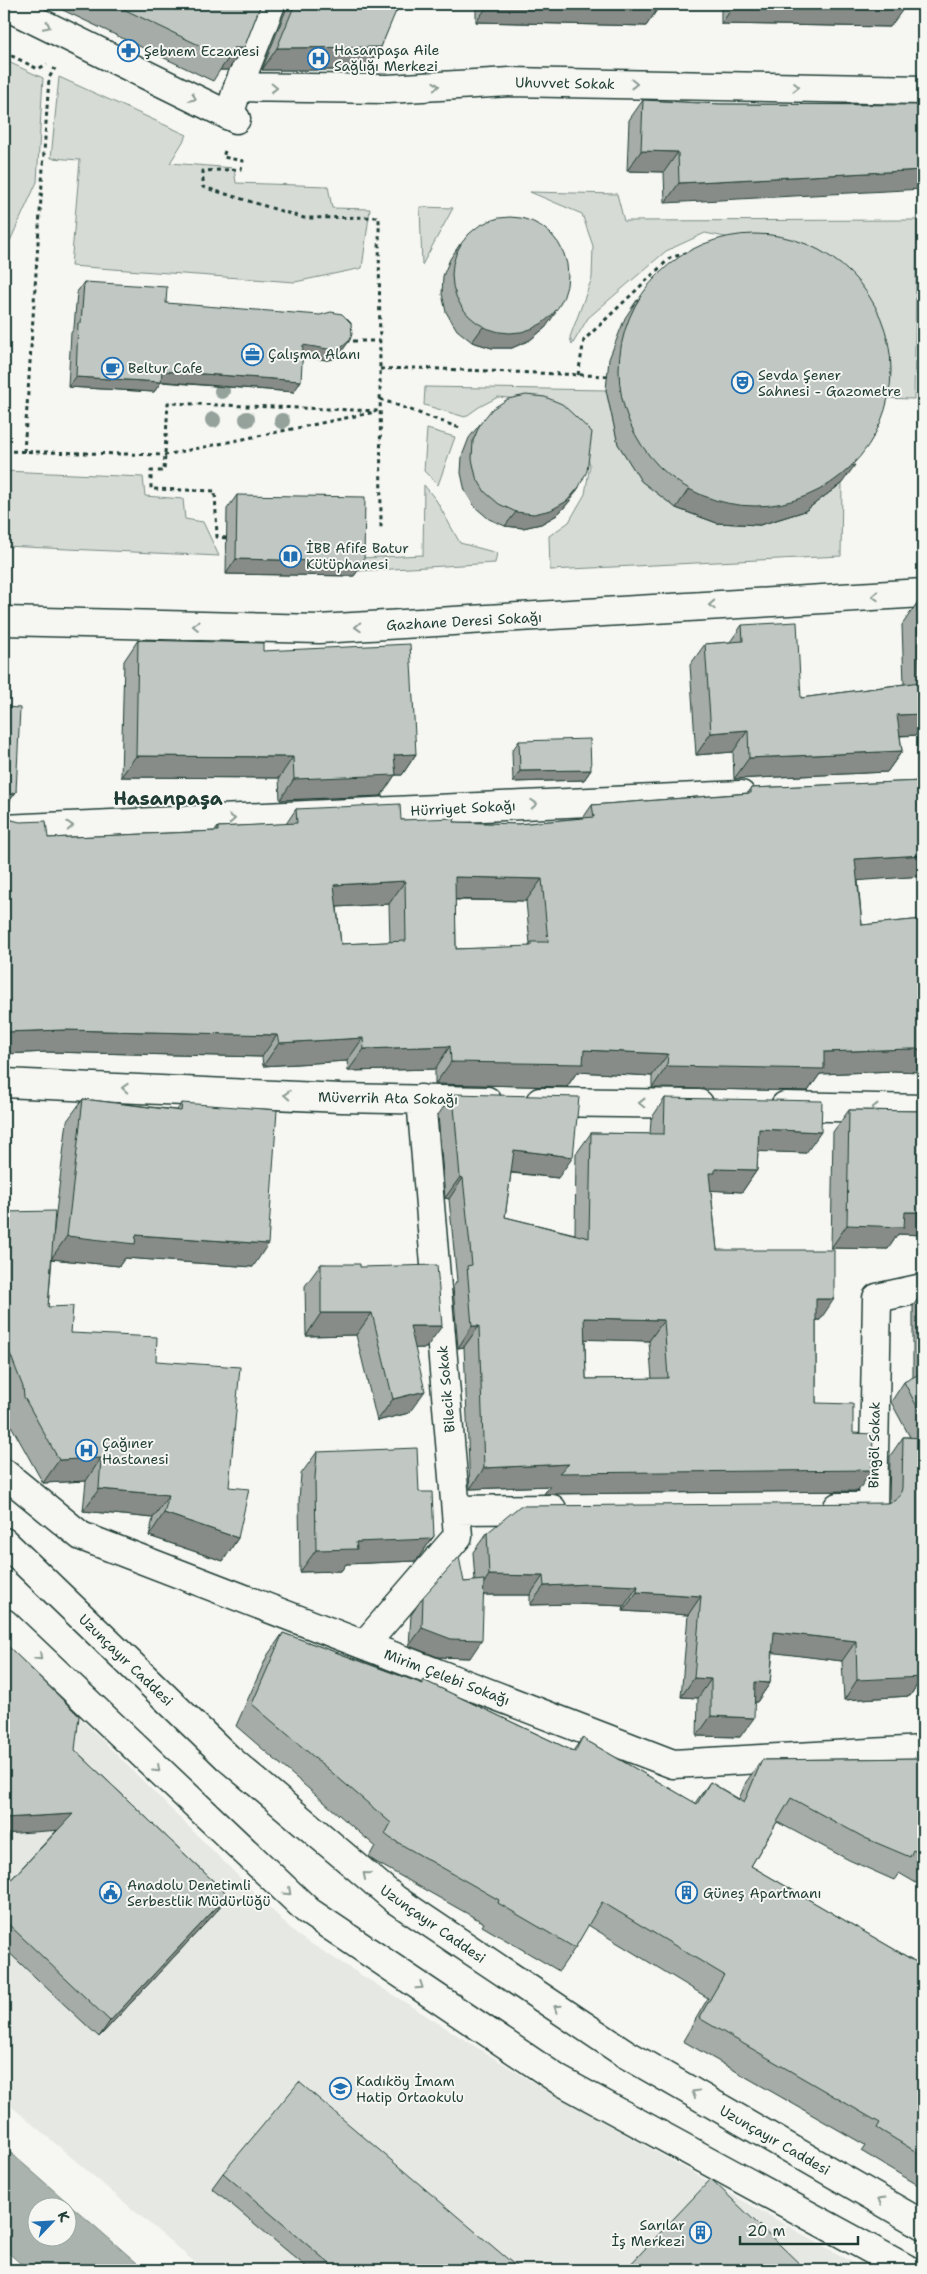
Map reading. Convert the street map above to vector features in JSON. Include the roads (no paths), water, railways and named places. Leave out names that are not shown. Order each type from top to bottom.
[{"type":"street","points":[[4,5],[233,118],[238,87],[271,4]]},
{"type":"street","name":"Uhuvvet Sokak","points":[[238,87],[387,89],[510,82],[923,90]]},
{"type":"street","name":"Gazhane Deresi Sokağı","points":[[4,621],[319,630],[923,593]]},
{"type":"street","name":"Hürriyet Sokağı","points":[[4,829],[769,793]]},
{"type":"street","name":"Müverrih Ata Sokağı","points":[[4,1082],[341,1098],[726,1105]]},
{"type":"street","name":"Bilecik Sokak","points":[[364,1645],[458,1536],[420,1099]]},
{"type":"street","points":[[756,1106],[923,1109]]},
{"type":"street","name":"Bingöl Sokak","points":[[813,1507],[873,1507],[877,1298],[923,1288]]},
{"type":"street","name":"Mirim Çelebi Sokağı","points":[[4,1473],[81,1536],[673,1764],[923,1750]]},
{"type":"street","points":[[456,1510],[576,1509]]},
{"type":"street","name":"Uzunçayır Caddesi","points":[[4,1542],[228,1758],[396,1900],[626,2054],[923,2225]]},
{"type":"street","points":[[4,1623],[308,1911],[559,2080],[909,2270]]},
{"type":"place","name":"Şebnem Eczanesi","points":[[128,51]]},
{"type":"place","name":"Hasanpaşa Aile Sağlığı Merkezi","points":[[318,58]]},
{"type":"place","name":"Çalışma Alanı","points":[[252,354]]},
{"type":"place","name":"Beltur Cafe","points":[[112,368]]},
{"type":"place","name":"Sevda Şener Sahnesi - Gazometre","points":[[742,383]]},
{"type":"place","name":"İBB Afife Batur Kütüphanesi","points":[[290,556]]},
{"type":"place","name":"Çağıner Hastanesi","points":[[86,1451]]},
{"type":"place","name":"Anadolu Denetimli Serbestlik Müdürlüğü","points":[[111,1893]]},
{"type":"place","name":"Güneş Apartmanı","points":[[687,1893]]},
{"type":"place","name":"Kadıköy İmam Hatip Ortaokulu","points":[[340,2089]]},
{"type":"place","name":"Sarılar İş Merkezi","points":[[701,2233]]},
{"type":"district","name":"Hasanpaşa","points":[[168,798]]}]
